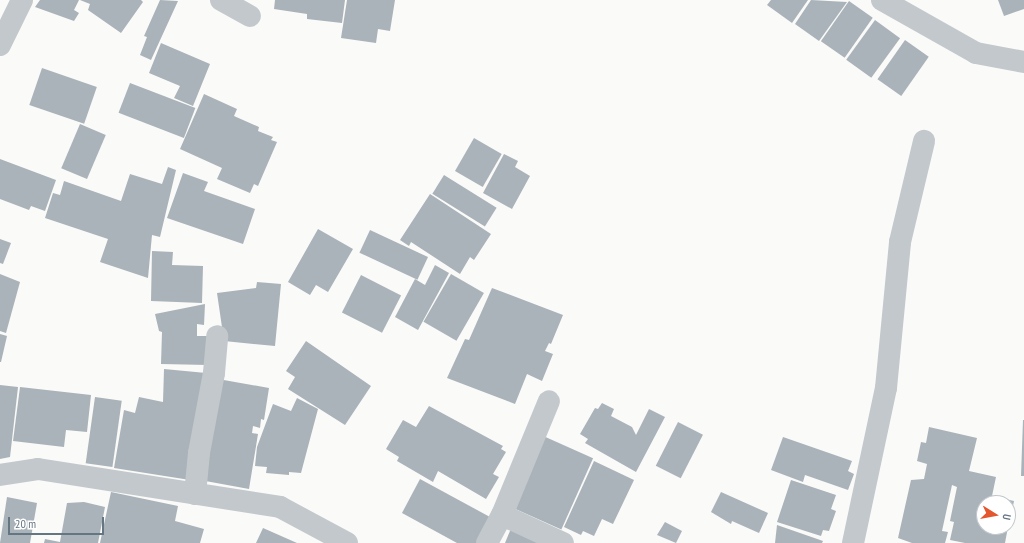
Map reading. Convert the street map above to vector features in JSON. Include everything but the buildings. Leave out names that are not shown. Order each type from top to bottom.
[{"type":"street","points":[[0,46],[22,0]]},
{"type":"street","points":[[221,0],[250,16]]},
{"type":"street","points":[[882,0],[976,53],[1024,62]]},
{"type":"street","points":[[853,543],[886,388],[900,242],[924,141]]},
{"type":"street","points":[[195,494],[199,452],[214,372],[217,336]]},
{"type":"street","points":[[487,543],[502,515],[549,401]]},
{"type":"street","points":[[0,475],[38,469],[280,507],[347,543]]},
{"type":"street","points":[[502,515],[563,543]]}]
